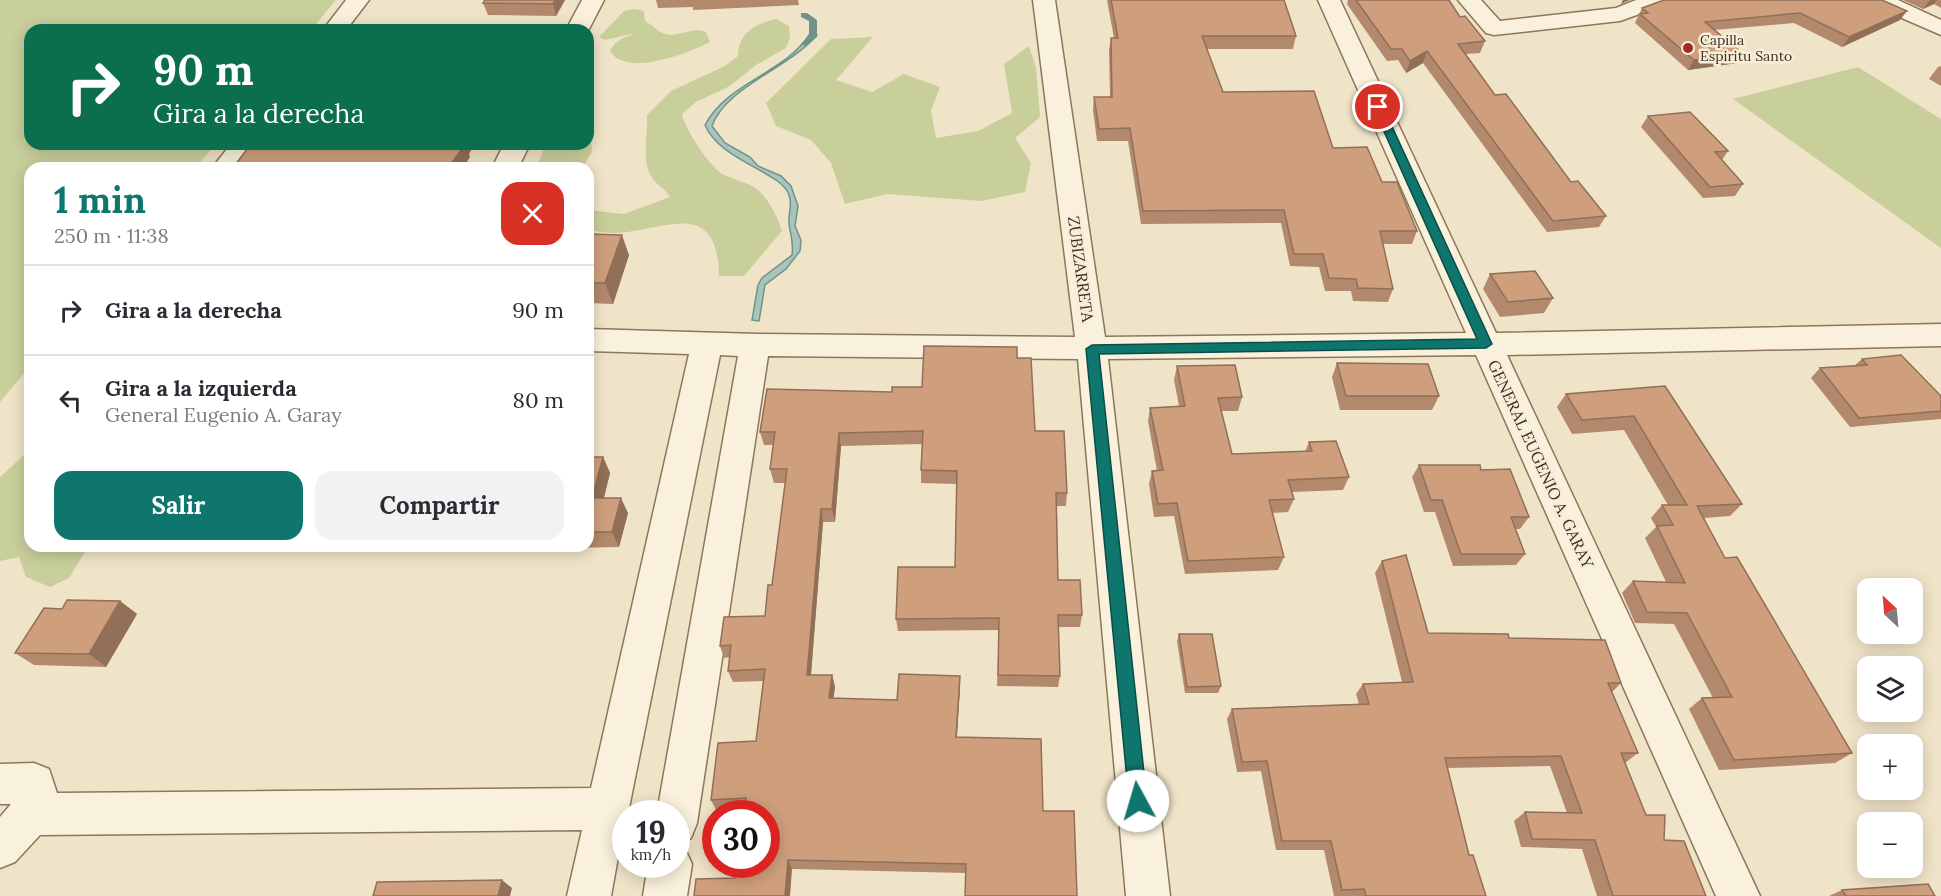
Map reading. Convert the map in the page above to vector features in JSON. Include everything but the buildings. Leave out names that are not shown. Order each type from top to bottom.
[{"type":"street","points":[[339,24],[358,0]]},
{"type":"street","points":[[580,24],[593,0]]},
{"type":"street","name":"ZUBIZARRETA","points":[[1044,0],[1092,349],[1148,896]]},
{"type":"street","name":"GENERAL EUGENIO A. GARAY","points":[[1329,0],[1738,896]]},
{"type":"street","points":[[1469,0],[1494,28],[1620,14],[1656,0]]},
{"type":"street","points":[[1881,0],[1941,28]]},
{"type":"street","points":[[230,162],[239,150]]},
{"type":"street","points":[[594,340],[707,344],[1092,349],[1941,335]]},
{"type":"street","points":[[589,896],[707,344]]},
{"type":"street","points":[[680,800],[755,344]]},
{"type":"street","points":[[0,784],[34,783],[36,788],[31,814],[0,847]]},
{"type":"street","points":[[31,814],[607,809]]},
{"type":"street","points":[[664,896],[667,878]]},
{"type":"green space","points":[[0,0],[336,0],[316,24],[24,24],[24,150],[211,150],[200,162],[24,162],[24,373],[0,402]]},
{"type":"green space","points":[[635,9],[644,11],[645,21],[663,33],[676,35],[695,30],[706,32],[710,42],[658,61],[629,63],[618,59],[610,51],[615,43],[635,33],[605,40],[599,37],[624,11]]},
{"type":"green space","points":[[776,19],[789,26],[790,37],[786,48],[756,65],[730,86],[696,102],[682,114],[693,138],[705,156],[724,175],[756,188],[770,204],[782,231],[744,276],[719,276],[715,247],[705,231],[690,224],[672,224],[629,232],[608,233],[594,230],[594,211],[624,214],[670,197],[654,180],[647,166],[647,115],[671,91],[725,66],[738,56],[741,41],[745,35],[761,24]]},
{"type":"green space","points":[[873,37],[836,80],[872,92],[904,74],[940,87],[931,111],[936,138],[978,131],[1012,113],[1004,64],[1029,46],[1036,68],[1040,117],[1015,138],[1031,163],[1025,192],[981,201],[887,194],[845,204],[831,163],[811,140],[776,126],[766,103],[831,39]]},
{"type":"green space","points":[[1858,67],[1941,119],[1941,248],[1733,99]]},
{"type":"green space","points":[[544,150],[592,150],[586,162],[538,162]]},
{"type":"green space","points":[[24,455],[24,552],[85,552],[69,578],[50,587],[26,577],[19,557],[0,561],[0,477]]},
{"type":"water","points":[[809,35],[817,35],[791,58],[730,100],[719,112],[712,126],[725,143],[750,157],[758,166],[781,176],[791,186],[798,206],[795,226],[801,240],[800,251],[786,269],[765,285],[759,321],[752,320],[758,285],[762,278],[792,255],[789,223],[790,199],[784,187],[775,179],[723,148],[705,125],[715,110],[728,98],[786,59]]},
{"type":"waterway","points":[[804,15],[813,20],[813,37],[805,44]]},
{"type":"place","name":"Capilla Espiritu Santo","points":[[1688,48]]},
{"type":"route","points":[[1138,801],[1092,349],[1486,344],[1378,107]]}]
